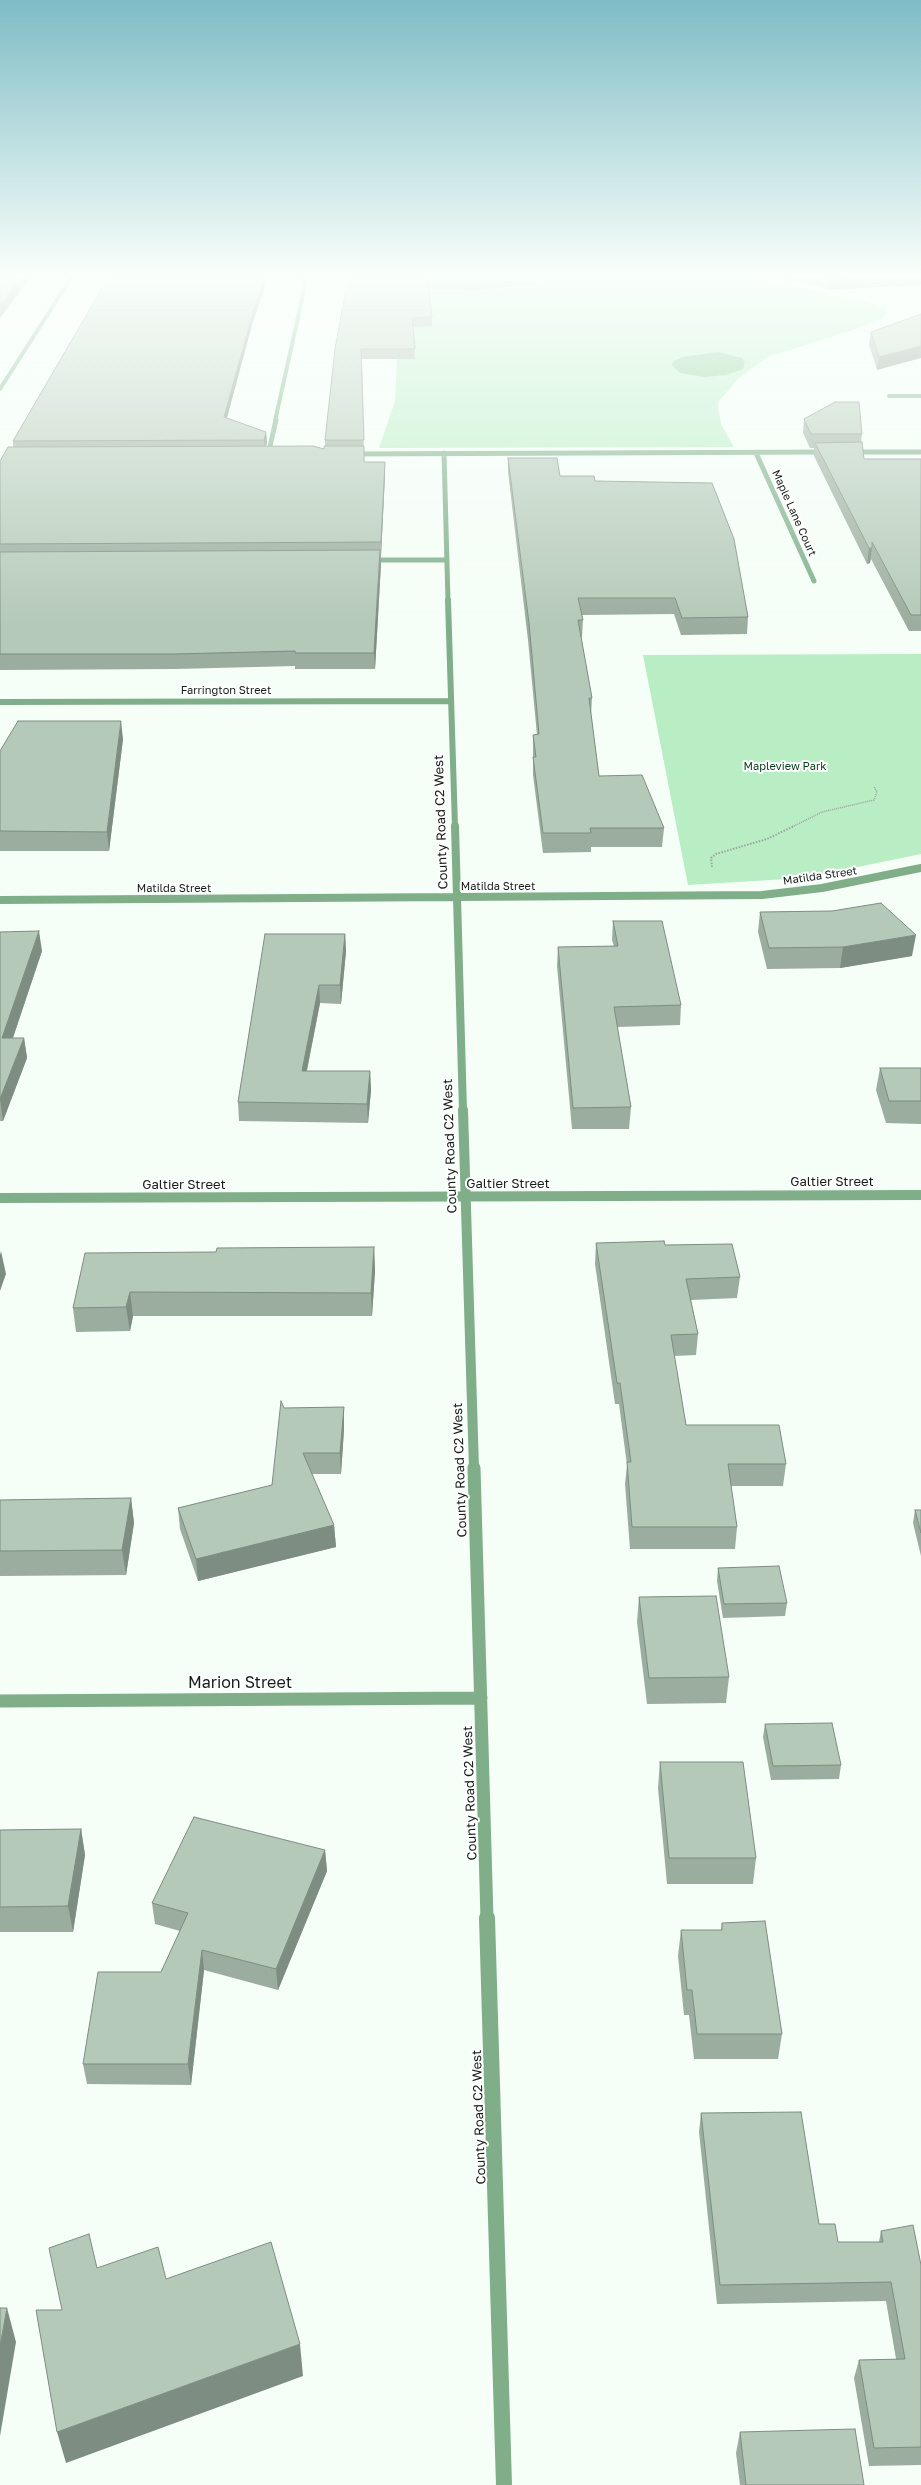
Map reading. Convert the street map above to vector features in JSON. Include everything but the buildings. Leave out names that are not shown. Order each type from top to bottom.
[{"type":"street","points":[[268,455],[281,394]]},
{"type":"street","points":[[889,396],[921,396]]},
{"type":"street","points":[[344,454],[834,452]]},
{"type":"street","points":[[842,452],[921,452]]},
{"type":"street","name":"Maple Lane Court","points":[[756,453],[814,581]]},
{"type":"street","name":"County Road C2 West","points":[[444,454],[504,2485]]},
{"type":"street","points":[[261,456],[276,455]]},
{"type":"street","points":[[360,560],[447,560]]},
{"type":"street","name":"Farrington Street","points":[[0,702],[451,701]]},
{"type":"street","name":"Matilda Street","points":[[0,900],[762,895],[822,888],[921,868]]},
{"type":"street","name":"Galtier Street","points":[[0,1198],[921,1195]]},
{"type":"street","name":"Marion Street","points":[[0,1701],[481,1698]]},
{"type":"path","points":[[719,896],[711,862],[711,858],[716,854],[757,843],[822,812],[856,806],[874,800],[877,792],[874,787]]},
{"type":"green space","points":[[395,394],[725,394],[719,401],[718,406],[721,424],[734,447],[379,448],[395,401]]},
{"type":"green space","name":"Mapleview Park","points":[[921,654],[921,854],[804,878],[688,885],[643,655]]}]
